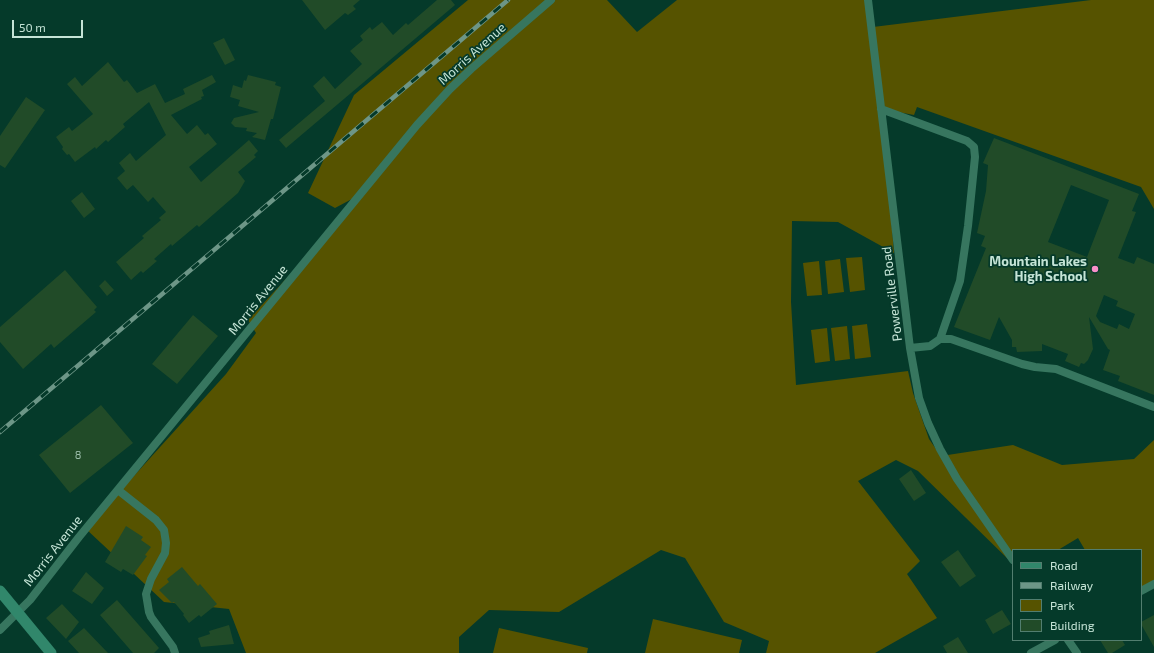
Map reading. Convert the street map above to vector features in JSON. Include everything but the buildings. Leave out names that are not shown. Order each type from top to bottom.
[{"type":"main road","points":[[0,591],[51,653]]},
{"type":"street","name":"Morris Avenue","points":[[0,630],[30,600],[118,490],[422,120],[450,89],[471,69],[552,0]]},
{"type":"street","name":"Powerville Road","points":[[868,0],[910,348],[919,398],[940,449],[957,479],[1012,559]]},
{"type":"street","points":[[881,109],[966,141],[974,147],[975,157],[969,218],[960,280],[940,339]]},
{"type":"street","points":[[910,348],[930,346],[940,339],[951,339],[1022,364],[1056,370],[1150,406]]},
{"type":"street","points":[[118,490],[156,520],[164,530],[166,543],[165,552],[151,579],[146,594],[151,617],[173,647],[175,653]]},
{"type":"street","points":[[1142,590],[1154,584]]},
{"type":"street","points":[[1031,653],[1053,641]]},
{"type":"street","points":[[1069,641],[1078,653]]},
{"type":"green space","points":[[468,0],[607,0],[637,32],[677,0],[869,0],[873,27],[1091,0],[1154,0],[1154,209],[1141,187],[917,107],[914,115],[882,109],[894,253],[838,222],[792,221],[791,302],[796,385],[908,371],[913,393],[929,439],[941,456],[1013,445],[1062,465],[1134,459],[1154,440],[1154,582],[1142,589],[1142,549],[1084,549],[1078,538],[1060,549],[1012,549],[1012,563],[918,471],[896,460],[858,481],[920,561],[907,574],[937,618],[875,653],[766,653],[769,641],[724,622],[685,558],[661,550],[559,612],[489,610],[459,637],[459,653],[246,653],[229,609],[164,602],[86,529],[226,374],[256,333],[248,320],[367,191],[335,208],[308,193],[354,95]]},
{"type":"green space","points":[[862,257],[865,290],[850,292],[846,258]]},
{"type":"green space","points":[[840,259],[844,292],[828,294],[825,261]]},
{"type":"green space","points":[[819,261],[822,295],[807,296],[803,263]]},
{"type":"green space","points":[[867,324],[871,357],[855,359],[852,326]]},
{"type":"green space","points":[[847,326],[850,359],[835,361],[831,328]]},
{"type":"green space","points":[[827,328],[830,361],[815,363],[811,330]]},
{"type":"green space","points":[[653,619],[742,640],[739,653],[645,653]]},
{"type":"green space","points":[[499,628],[588,648],[587,653],[493,653]]},
{"type":"railway","points":[[0,432],[508,0]]},
{"type":"place","name":"Mountain Lakes High School","points":[[1095,269]]}]
